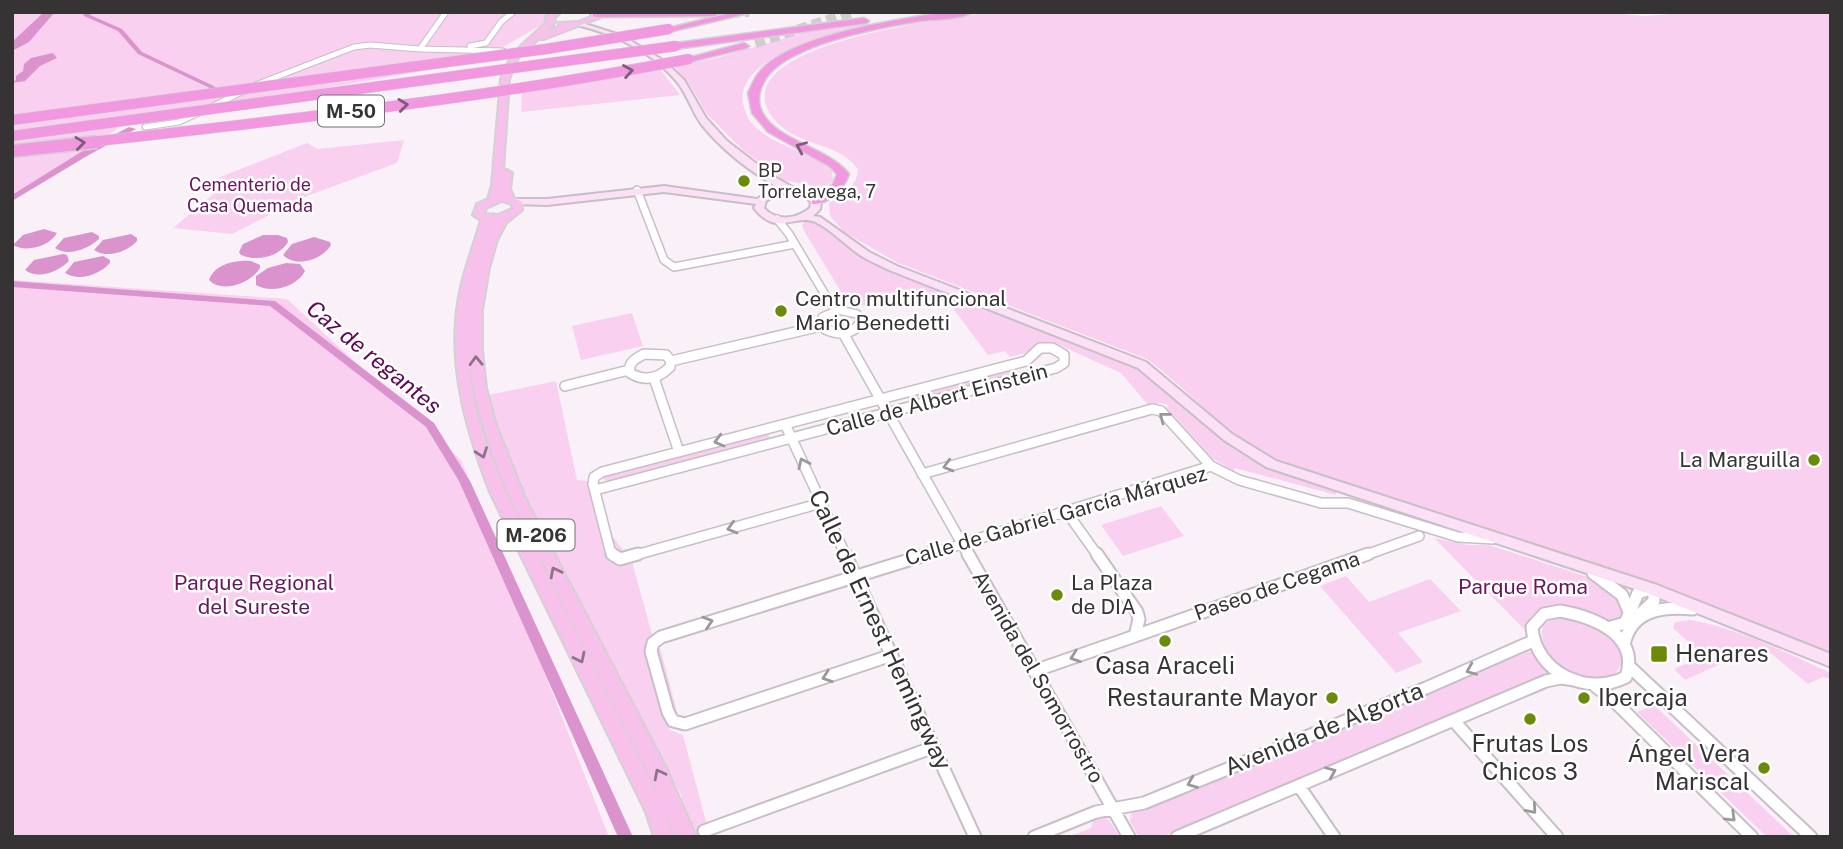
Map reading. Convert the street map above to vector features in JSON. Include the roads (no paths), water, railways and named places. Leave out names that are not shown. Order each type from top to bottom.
[{"type":"highway","name":"M-50","points":[[12,120],[532,51],[672,38],[748,12]]},
{"type":"highway","points":[[12,128],[874,12]]},
{"type":"highway","points":[[12,136],[672,38],[926,12]]},
{"type":"highway","points":[[816,205],[839,187],[844,180],[843,173],[832,160],[788,141],[770,130],[761,120],[753,102],[753,93],[760,79],[775,64],[790,55],[839,36],[892,24],[969,12]]},
{"type":"highway","points":[[595,15],[715,13]]},
{"type":"highway","name":"M-50","points":[[12,150],[427,102],[576,80],[689,59],[755,43]]},
{"type":"main road","name":"M-206","points":[[557,12],[550,18],[551,22],[519,48],[511,59],[505,79],[497,185],[493,200],[477,210],[481,217],[487,219],[467,288],[463,318],[464,379],[470,413],[482,453],[498,492],[655,810],[664,837]]},
{"type":"main road","points":[[513,207],[505,189],[518,64],[536,41],[552,30],[574,25],[595,15]]},
{"type":"main road","points":[[551,22],[574,25]]},
{"type":"main road","points":[[493,200],[513,207]]},
{"type":"main road","name":"M-206","points":[[513,207],[498,223],[486,260],[475,316],[477,375],[489,431],[512,488],[660,777],[686,837]]},
{"type":"main road","points":[[487,219],[513,207]]},
{"type":"street","points":[[421,47],[446,12]]},
{"type":"street","points":[[421,47],[486,43],[501,22],[513,12]]},
{"type":"street","points":[[595,15],[596,23],[636,45],[680,80],[705,123],[773,181],[791,190],[808,194],[836,232]]},
{"type":"street","points":[[574,25],[605,29]]},
{"type":"street","points":[[145,127],[179,122],[247,92],[258,84],[354,47],[370,45],[497,51],[519,48]]},
{"type":"street","points":[[497,51],[509,55],[511,59]]},
{"type":"street","points":[[773,181],[776,192]]},
{"type":"street","points":[[513,207],[637,190],[664,189],[760,202],[776,192],[791,190]]},
{"type":"street","points":[[637,190],[664,260],[674,267],[795,243]]},
{"type":"street","points":[[760,202],[761,213],[776,219],[817,219],[865,254],[893,268],[1142,365],[1228,437],[1271,464],[1653,590],[1831,661]]},
{"type":"street","points":[[789,234],[792,225],[816,205]]},
{"type":"street","points":[[776,219],[795,243],[832,308]]},
{"type":"street","points":[[821,326],[822,317],[832,308]]},
{"type":"street","points":[[671,361],[821,326],[830,332],[855,330],[861,320],[852,311],[832,308]]},
{"type":"street","name":"Avenida del Somorrostro","points":[[843,333],[1129,837]]},
{"type":"street","name":"Calle de Albert Einstein","points":[[1040,348],[1057,349],[1065,357],[1064,363],[1056,368],[887,413],[594,490],[594,477],[602,472],[1026,361],[1040,348]]},
{"type":"street","points":[[629,370],[633,360],[649,353],[662,354],[671,361]]},
{"type":"street","points":[[629,370],[636,377],[654,378],[667,371],[671,361]]},
{"type":"street","points":[[565,386],[629,370]]},
{"type":"street","points":[[654,378],[679,452]]},
{"type":"street","points":[[922,474],[1152,409],[1161,411],[1211,466]]},
{"type":"street","name":"Calle de Ernest Hemingway","points":[[785,424],[975,837]]},
{"type":"street","name":"Calle de Gabriel García Márquez","points":[[892,655],[685,724],[673,721],[668,712],[651,651],[653,643],[661,637],[1211,466],[1239,480],[1321,503],[1348,503],[1458,537],[1512,542]]},
{"type":"street","points":[[594,490],[611,554],[620,559],[821,503]]},
{"type":"street","points":[[1059,513],[1071,518],[1078,526],[1137,612],[1139,619],[1135,636]]},
{"type":"street","name":"Paseo de Cegama","points":[[1034,671],[1419,536]]},
{"type":"street","points":[[1566,560],[1612,585],[1629,605],[1634,616]]},
{"type":"street","points":[[1624,645],[1634,616],[1638,593],[1653,590]]},
{"type":"street","points":[[1608,628],[1621,626],[1634,616],[1662,607],[1707,611]]},
{"type":"street","points":[[1593,685],[1618,682],[1626,677],[1630,668],[1630,657],[1624,645],[1608,628],[1579,614],[1551,612],[1534,623],[1533,641],[1545,660],[1575,680],[1593,685],[1611,698],[1752,837]]},
{"type":"street","name":"Avenida de Algorta","points":[[1034,837],[1112,808],[1144,803],[1483,665],[1533,641]]},
{"type":"street","points":[[1630,668],[1811,837]]},
{"type":"street","name":"Avenida de Algorta","points":[[1177,837],[1546,681],[1575,680]]},
{"type":"street","points":[[1454,721],[1557,837]]},
{"type":"street","points":[[704,831],[934,747]]},
{"type":"street","points":[[1299,786],[1334,837]]},
{"type":"waterway","points":[[90,12],[86,15],[120,30],[140,53],[217,89],[214,91]]},
{"type":"waterway","points":[[12,199],[84,154],[132,129]]},
{"type":"waterway","name":"Caz de regantes","points":[[12,284],[272,303],[430,425],[464,481],[626,837]]},
{"type":"tunnel","points":[[715,13],[749,12]]},
{"type":"tunnel","points":[[755,43],[853,12]]},
{"type":"place","name":"BP Torrelavega, 7","points":[[744,181]]},
{"type":"place","name":"Centro multifuncional Mario Benedetti","points":[[781,311]]},
{"type":"place","name":"La Marguilla","points":[[1814,460]]},
{"type":"place","name":"La Plaza de DIA","points":[[1057,595]]},
{"type":"place","name":"Casa Araceli","points":[[1165,641]]},
{"type":"place","name":"Henares","points":[[1659,654]]},
{"type":"place","name":"Restaurante Mayor","points":[[1332,698]]},
{"type":"place","name":"Ibercaja","points":[[1584,698]]},
{"type":"place","name":"Frutas Los Chicos 3","points":[[1530,719]]},
{"type":"place","name":"Ángel Vera Mariscal","points":[[1764,768]]},
{"type":"park label","name":"Cementerio de Casa Quemada","points":[[250,195]]},
{"type":"park label","name":"Parque Roma","points":[[1523,587]]},
{"type":"park label","name":"Parque Regional del Sureste","points":[[254,595]]}]
